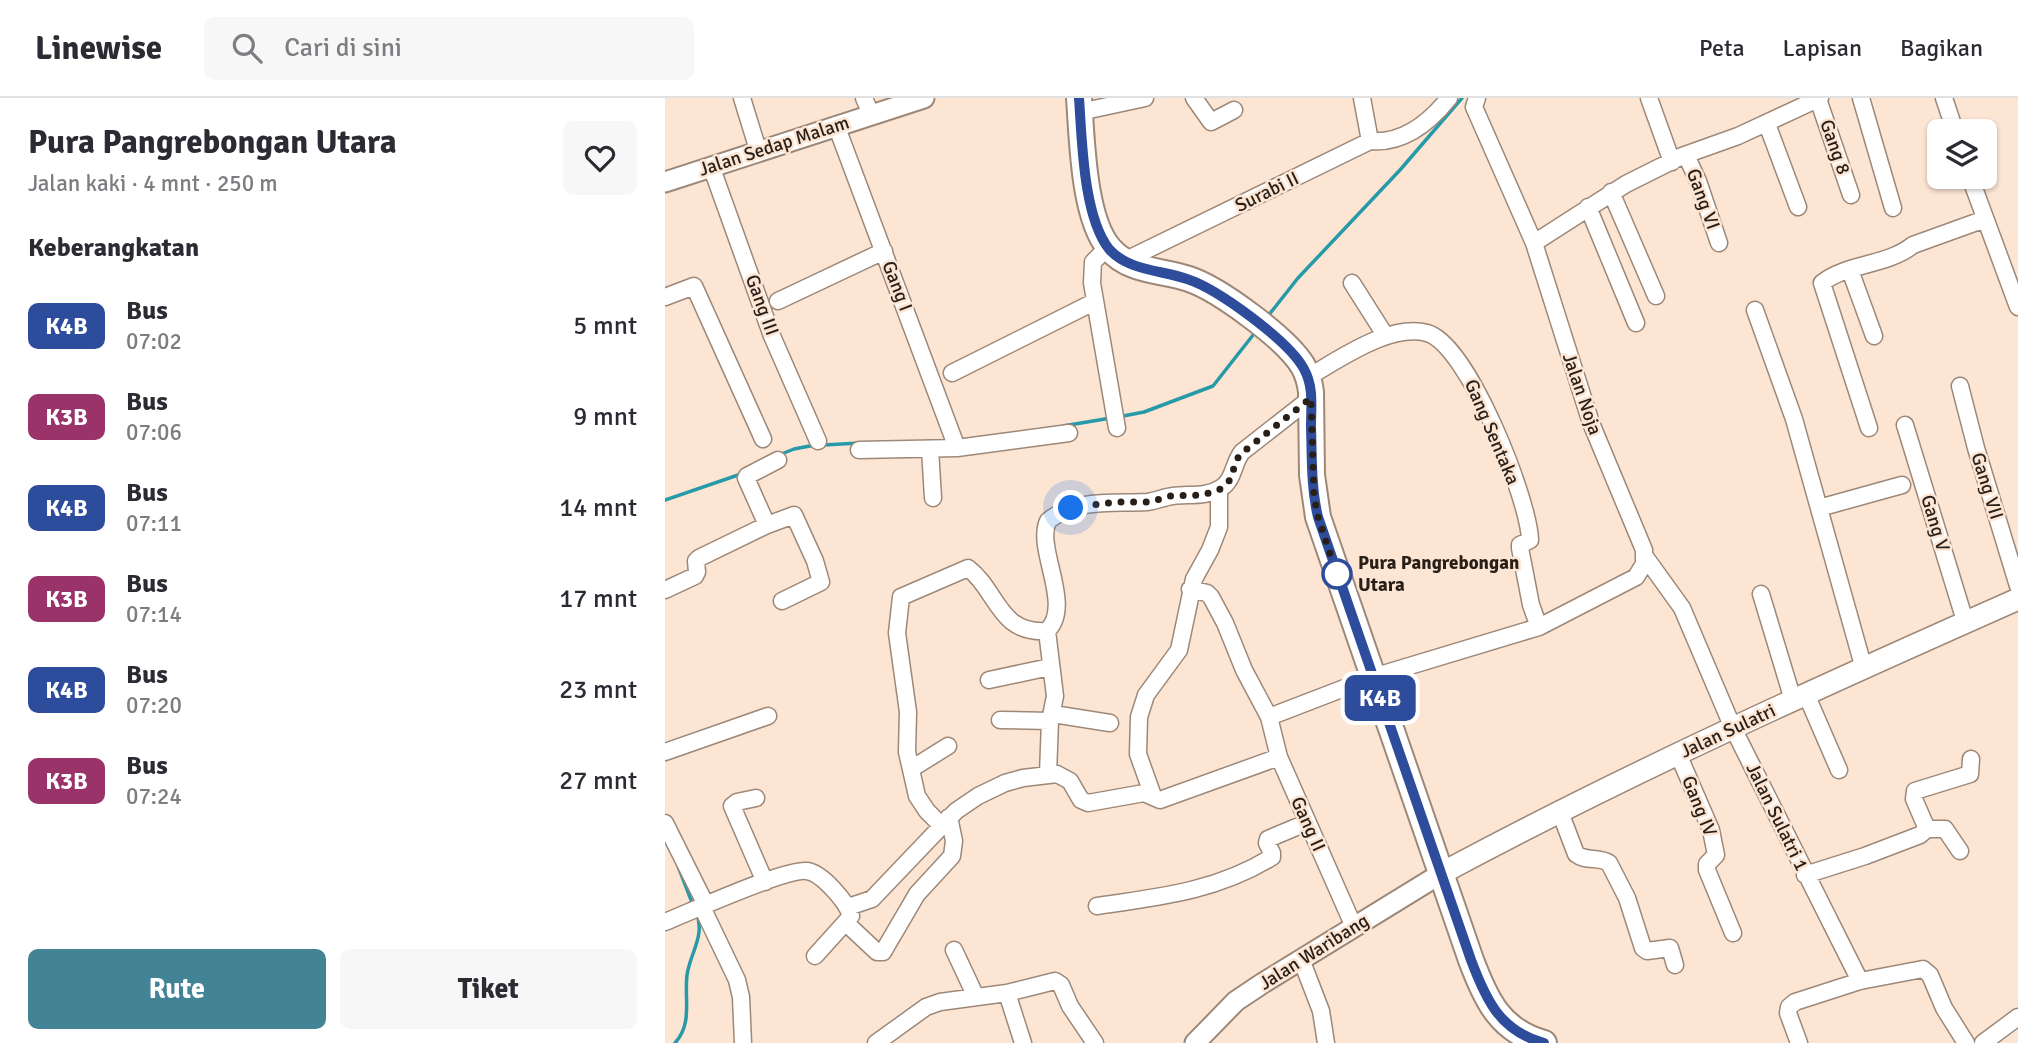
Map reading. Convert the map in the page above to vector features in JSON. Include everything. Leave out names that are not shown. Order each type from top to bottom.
[{"type":"main road","points":[[1079,105],[1090,201],[1101,235],[1116,254],[1147,270],[1181,277],[1209,287],[1291,351],[1310,387],[1312,463],[1318,517],[1471,960],[1488,1001],[1497,1014],[1519,1033],[1544,1043]]},
{"type":"main road","name":"Jalan Sulatri","points":[[1442,873],[1678,754],[2018,599]]},
{"type":"street","points":[[742,98],[758,150]]},
{"type":"street","name":"Jalan Sedap Malam","points":[[665,182],[837,125],[867,106],[924,98]]},
{"type":"street","points":[[1079,105],[1145,98]]},
{"type":"street","points":[[1194,98],[1211,122],[1234,110]]},
{"type":"street","points":[[1362,98],[1370,141]]},
{"type":"street","name":"Surabi II","points":[[1116,254],[1370,141],[1391,141],[1407,134],[1429,121],[1449,98]]},
{"type":"street","name":"Jalan Noja","points":[[1477,98],[1474,107],[1534,243],[1587,410],[1646,558]]},
{"type":"street","name":"Gang VI","points":[[1649,98],[1679,158],[1698,181],[1719,243]]},
{"type":"street","points":[[1861,98],[1893,208]]},
{"type":"street","points":[[1944,98],[1951,119]]},
{"type":"street","points":[[1534,243],[1611,192],[1679,158],[1767,124],[1792,105],[1819,99]]},
{"type":"street","name":"Gang 8","points":[[1819,99],[1851,195]]},
{"type":"street","points":[[1767,124],[1798,207]]},
{"type":"street","name":"Gang I","points":[[837,125],[956,444]]},
{"type":"street","name":"Gang III","points":[[711,166],[772,336],[818,441]]},
{"type":"street","points":[[1974,189],[1985,219],[2012,275],[2018,307]]},
{"type":"street","points":[[1611,192],[1656,296]]},
{"type":"street","points":[[1588,207],[1636,324]]},
{"type":"street","points":[[1869,428],[1821,286],[1826,279],[1904,252],[1913,245],[1985,219]]},
{"type":"street","points":[[778,301],[884,251]]},
{"type":"street","points":[[1116,254],[1093,262],[1094,302],[1116,422]]},
{"type":"street","points":[[1850,270],[1874,336]]},
{"type":"street","points":[[1352,283],[1385,335]]},
{"type":"street","points":[[665,297],[694,286],[763,439]]},
{"type":"street","points":[[952,373],[1094,302]]},
{"type":"street","points":[[1755,310],[1794,419],[1864,669]]},
{"type":"street","name":"Gang Sentaka","points":[[1219,490],[1231,479],[1236,460],[1243,452],[1310,387],[1385,335],[1426,332],[1438,338],[1465,369],[1477,390],[1528,519],[1529,540],[1520,545],[1520,548],[1531,605],[1539,627]]},
{"type":"street","name":"Gang VII","points":[[1960,386],[2018,586]]},
{"type":"street","name":"Gang V","points":[[1905,425],[1965,621]]},
{"type":"street","points":[[859,450],[930,449],[1069,433]]},
{"type":"street","points":[[930,449],[933,498]]},
{"type":"street","points":[[767,525],[746,478],[747,475],[778,460]]},
{"type":"street","points":[[1819,508],[1902,485]]},
{"type":"street","points":[[1048,774],[1055,696],[1047,631],[1054,621],[1056,604],[1046,526],[1059,512],[1071,508],[1115,502],[1150,502],[1170,496],[1202,495],[1219,490],[1219,527],[1190,589],[1179,650],[1146,695],[1139,717],[1137,754],[1153,796]]},
{"type":"street","points":[[665,590],[695,576],[698,572],[696,561],[699,558],[792,515],[796,516],[821,579],[819,584],[782,601]]},
{"type":"street","points":[[1636,577],[1646,558]]},
{"type":"street","name":"Jalan Sulatri 1","points":[[1646,558],[1682,608],[1733,728],[1860,981]]},
{"type":"street","points":[[846,923],[877,951],[883,952],[917,894],[952,856],[954,842],[945,821],[920,802],[906,747],[909,723],[898,646],[901,597],[968,568],[1004,613],[1021,629],[1029,632],[1047,631]]},
{"type":"street","points":[[1269,717],[1373,677],[1539,627],[1636,577],[1660,576]]},
{"type":"street","name":"Gang II","points":[[1190,589],[1207,593],[1211,597],[1269,717],[1279,757],[1355,928]]},
{"type":"street","points":[[1761,594],[1800,697],[1839,770]]},
{"type":"street","points":[[989,680],[1050,667]]},
{"type":"street","points":[[665,752],[768,716]]},
{"type":"street","points":[[1000,720],[1052,718],[1109,723]]},
{"type":"street","points":[[911,769],[948,746]]},
{"type":"street","name":"Gang IV","points":[[1678,754],[1711,830],[1716,855],[1707,864],[1707,870],[1733,933]]},
{"type":"street","points":[[848,906],[872,899],[945,821],[968,802],[1005,783],[1048,774],[1065,777],[1081,800],[1087,803],[1147,793],[1156,800],[1279,757]]},
{"type":"street","points":[[1927,829],[1913,793],[1970,774],[1971,759]]},
{"type":"street","points":[[756,798],[737,802],[733,806],[765,882]]},
{"type":"street","points":[[1560,812],[1576,853],[1587,859],[1604,859],[1609,863],[1627,898],[1643,948],[1647,951],[1670,948],[1675,965]]},
{"type":"street","points":[[665,823],[699,908],[737,980],[741,997],[743,1043]]},
{"type":"street","points":[[1097,906],[1189,892],[1229,879],[1272,857],[1268,839],[1307,823]]},
{"type":"street","points":[[1805,875],[1865,856],[1920,835],[1927,829],[1945,829],[1960,851]]},
{"type":"street","points":[[665,922],[765,882],[799,871],[813,872],[848,906],[851,916],[815,956]]},
{"type":"street","name":"Jalan Waribang","points":[[1195,1043],[1236,1001],[1442,873]]},
{"type":"street","points":[[954,950],[976,997]]},
{"type":"street","points":[[1301,959],[1321,1011],[1326,1043]]},
{"type":"street","points":[[1799,1043],[1788,1013],[1789,1007],[1795,1002],[1860,981],[1921,969],[1926,970],[1944,1008],[1966,1043]]},
{"type":"street","points":[[876,1043],[926,1007],[940,1002],[1007,993],[1048,982],[1059,983],[1077,1018],[1095,1043]]},
{"type":"street","points":[[1007,993],[1023,1043]]},
{"type":"street","points":[[1983,1043],[2018,1017]]},
{"type":"waterway","points":[[1268,316],[1298,278],[1400,170],[1462,98]]},
{"type":"waterway","points":[[1118,417],[1144,412],[1213,386],[1257,330]]},
{"type":"waterway","points":[[1063,426],[1111,418]]},
{"type":"waterway","points":[[823,445],[860,443]]},
{"type":"waterway","points":[[779,455],[815,445]]},
{"type":"waterway","points":[[665,500],[741,474]]},
{"type":"waterway","points":[[678,866],[693,905]]},
{"type":"waterway","points":[[675,1043],[681,1035],[686,1019],[687,975],[699,928],[696,912]]},
{"type":"bus line","name":"K4B","points":[[1079,98],[1087,186],[1096,221],[1108,247],[1124,261],[1147,270],[1188,279],[1216,291],[1284,344],[1303,366],[1311,392],[1312,463],[1318,517],[1479,983],[1488,1001],[1507,1024],[1519,1033],[1544,1043]]},
{"type":"place","name":"Pura Pangrebongan Utara","points":[[1337,574]]},
{"type":"route","points":[[1071,508],[1115,502],[1150,502],[1170,496],[1202,495],[1219,490],[1231,479],[1236,460],[1243,452],[1311,398],[1314,496],[1338,578],[1337,574]]}]
